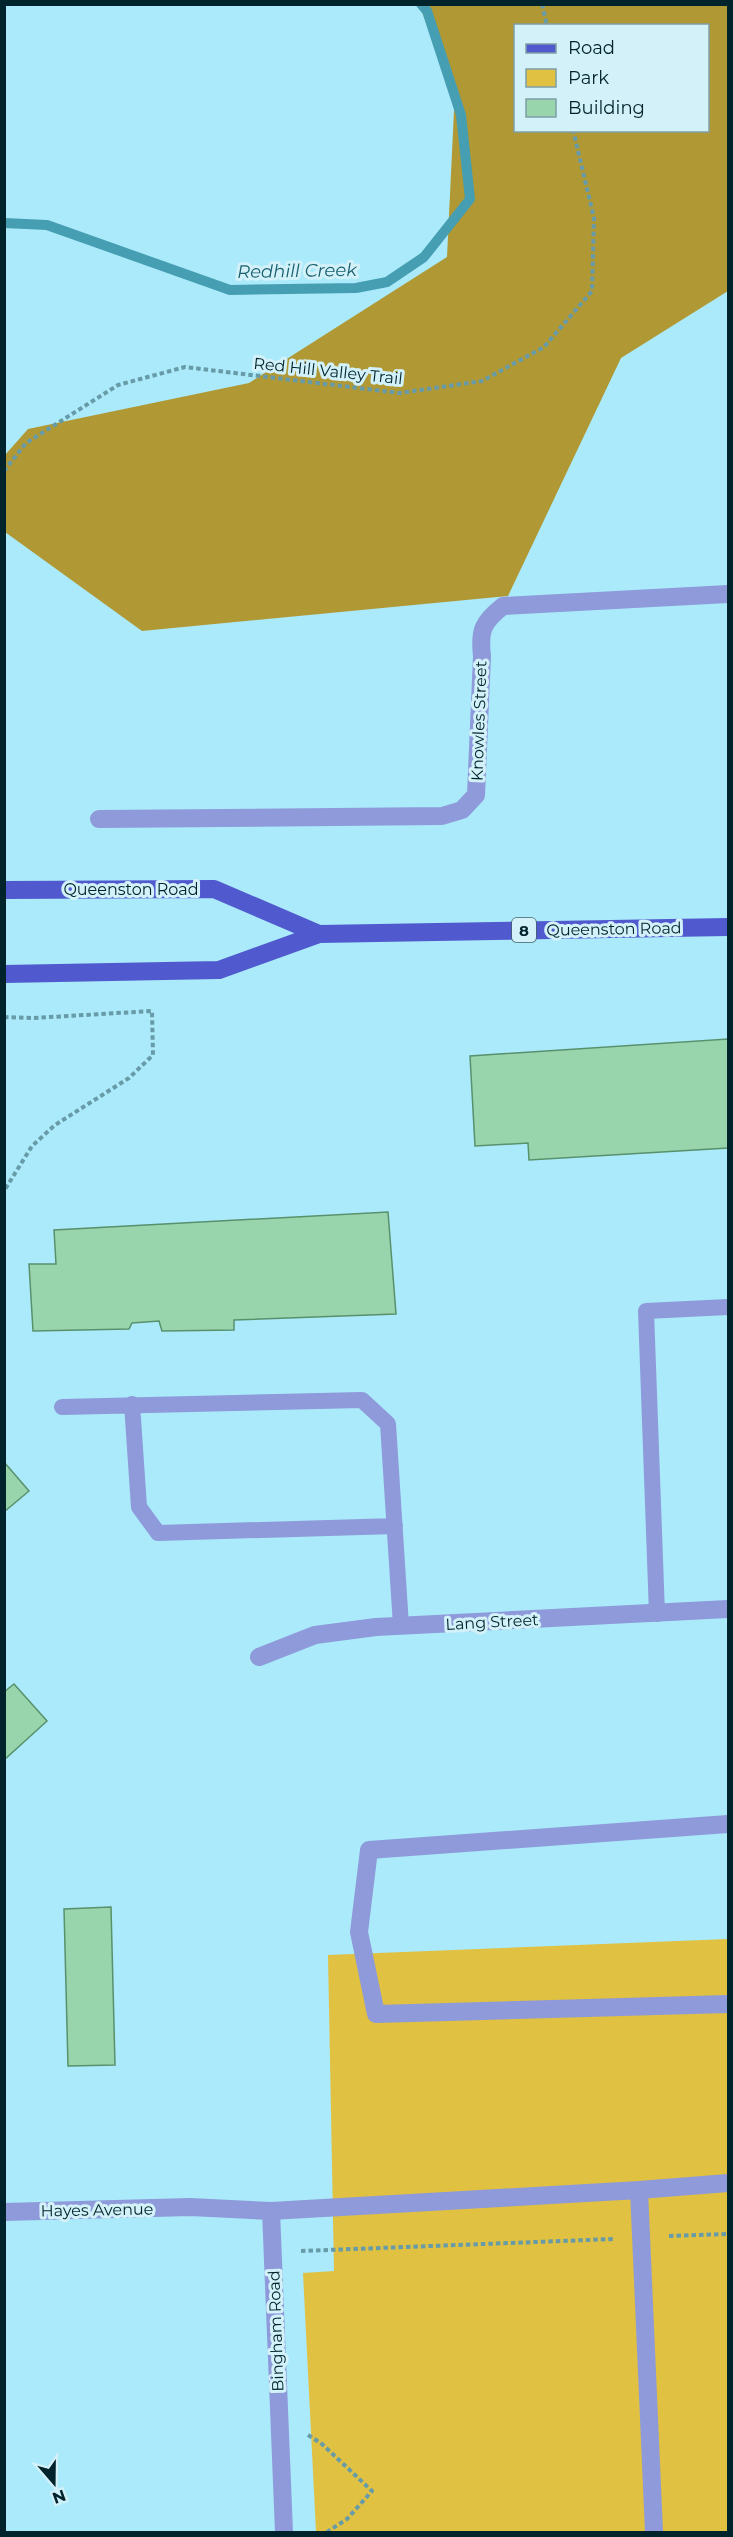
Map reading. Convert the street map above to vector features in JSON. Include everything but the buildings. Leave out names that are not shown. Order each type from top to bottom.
[{"type":"main road","name":"Queenston Road","points":[[4,890],[214,889],[320,934]]},
{"type":"main road","name":"Queenston Road","points":[[4,974],[219,970],[320,934],[729,927]]},
{"type":"street","name":"Knowles Street","points":[[99,819],[442,816],[462,810],[476,795],[482,656],[480,636],[488,618],[503,606],[729,594]]},
{"type":"street","name":"Lang Street","points":[[259,1657],[315,1635],[376,1627],[729,1609]]},
{"type":"street","points":[[729,1824],[369,1850],[359,1932],[376,2014],[729,2004]]},
{"type":"street","points":[[271,2211],[729,2183]]},
{"type":"street","points":[[639,2190],[654,2532]]},
{"type":"street","name":"Hayes Avenue","points":[[4,2212],[190,2208],[271,2211]]},
{"type":"street","name":"Bingham Road","points":[[271,2211],[284,2532]]},
{"type":"lane","points":[[657,1614],[646,1311],[729,1307]]},
{"type":"lane","points":[[62,1407],[362,1400],[388,1424],[401,1626]]},
{"type":"lane","points":[[132,1404],[139,1507],[158,1533],[395,1526]]},
{"type":"path","points":[[542,4],[547,24]]},
{"type":"path","name":"Red Hill Valley Trail","points":[[4,471],[27,443],[118,385],[185,367],[400,393],[482,381],[544,347],[592,291],[594,218],[573,132]]},
{"type":"path","points":[[4,1017],[34,1018],[152,1011],[153,1055],[129,1078],[55,1125],[32,1146],[4,1191]]},
{"type":"path","points":[[273,2253],[729,2234]]},
{"type":"path","points":[[279,2417],[322,2444],[372,2491],[347,2519],[327,2532]]},
{"type":"green space","points":[[728,1939],[728,2532],[316,2532],[303,2273],[334,2271],[328,1955]]},
{"type":"shaded area","points":[[419,5],[728,5],[728,291],[621,358],[508,596],[142,631],[5,532],[5,455],[28,429],[249,383],[447,257],[455,90]]},
{"type":"waterway","name":"Redhill Creek","points":[[4,223],[47,225],[230,290],[356,288],[387,282],[424,257],[470,199],[461,115],[427,11],[421,4]]}]
